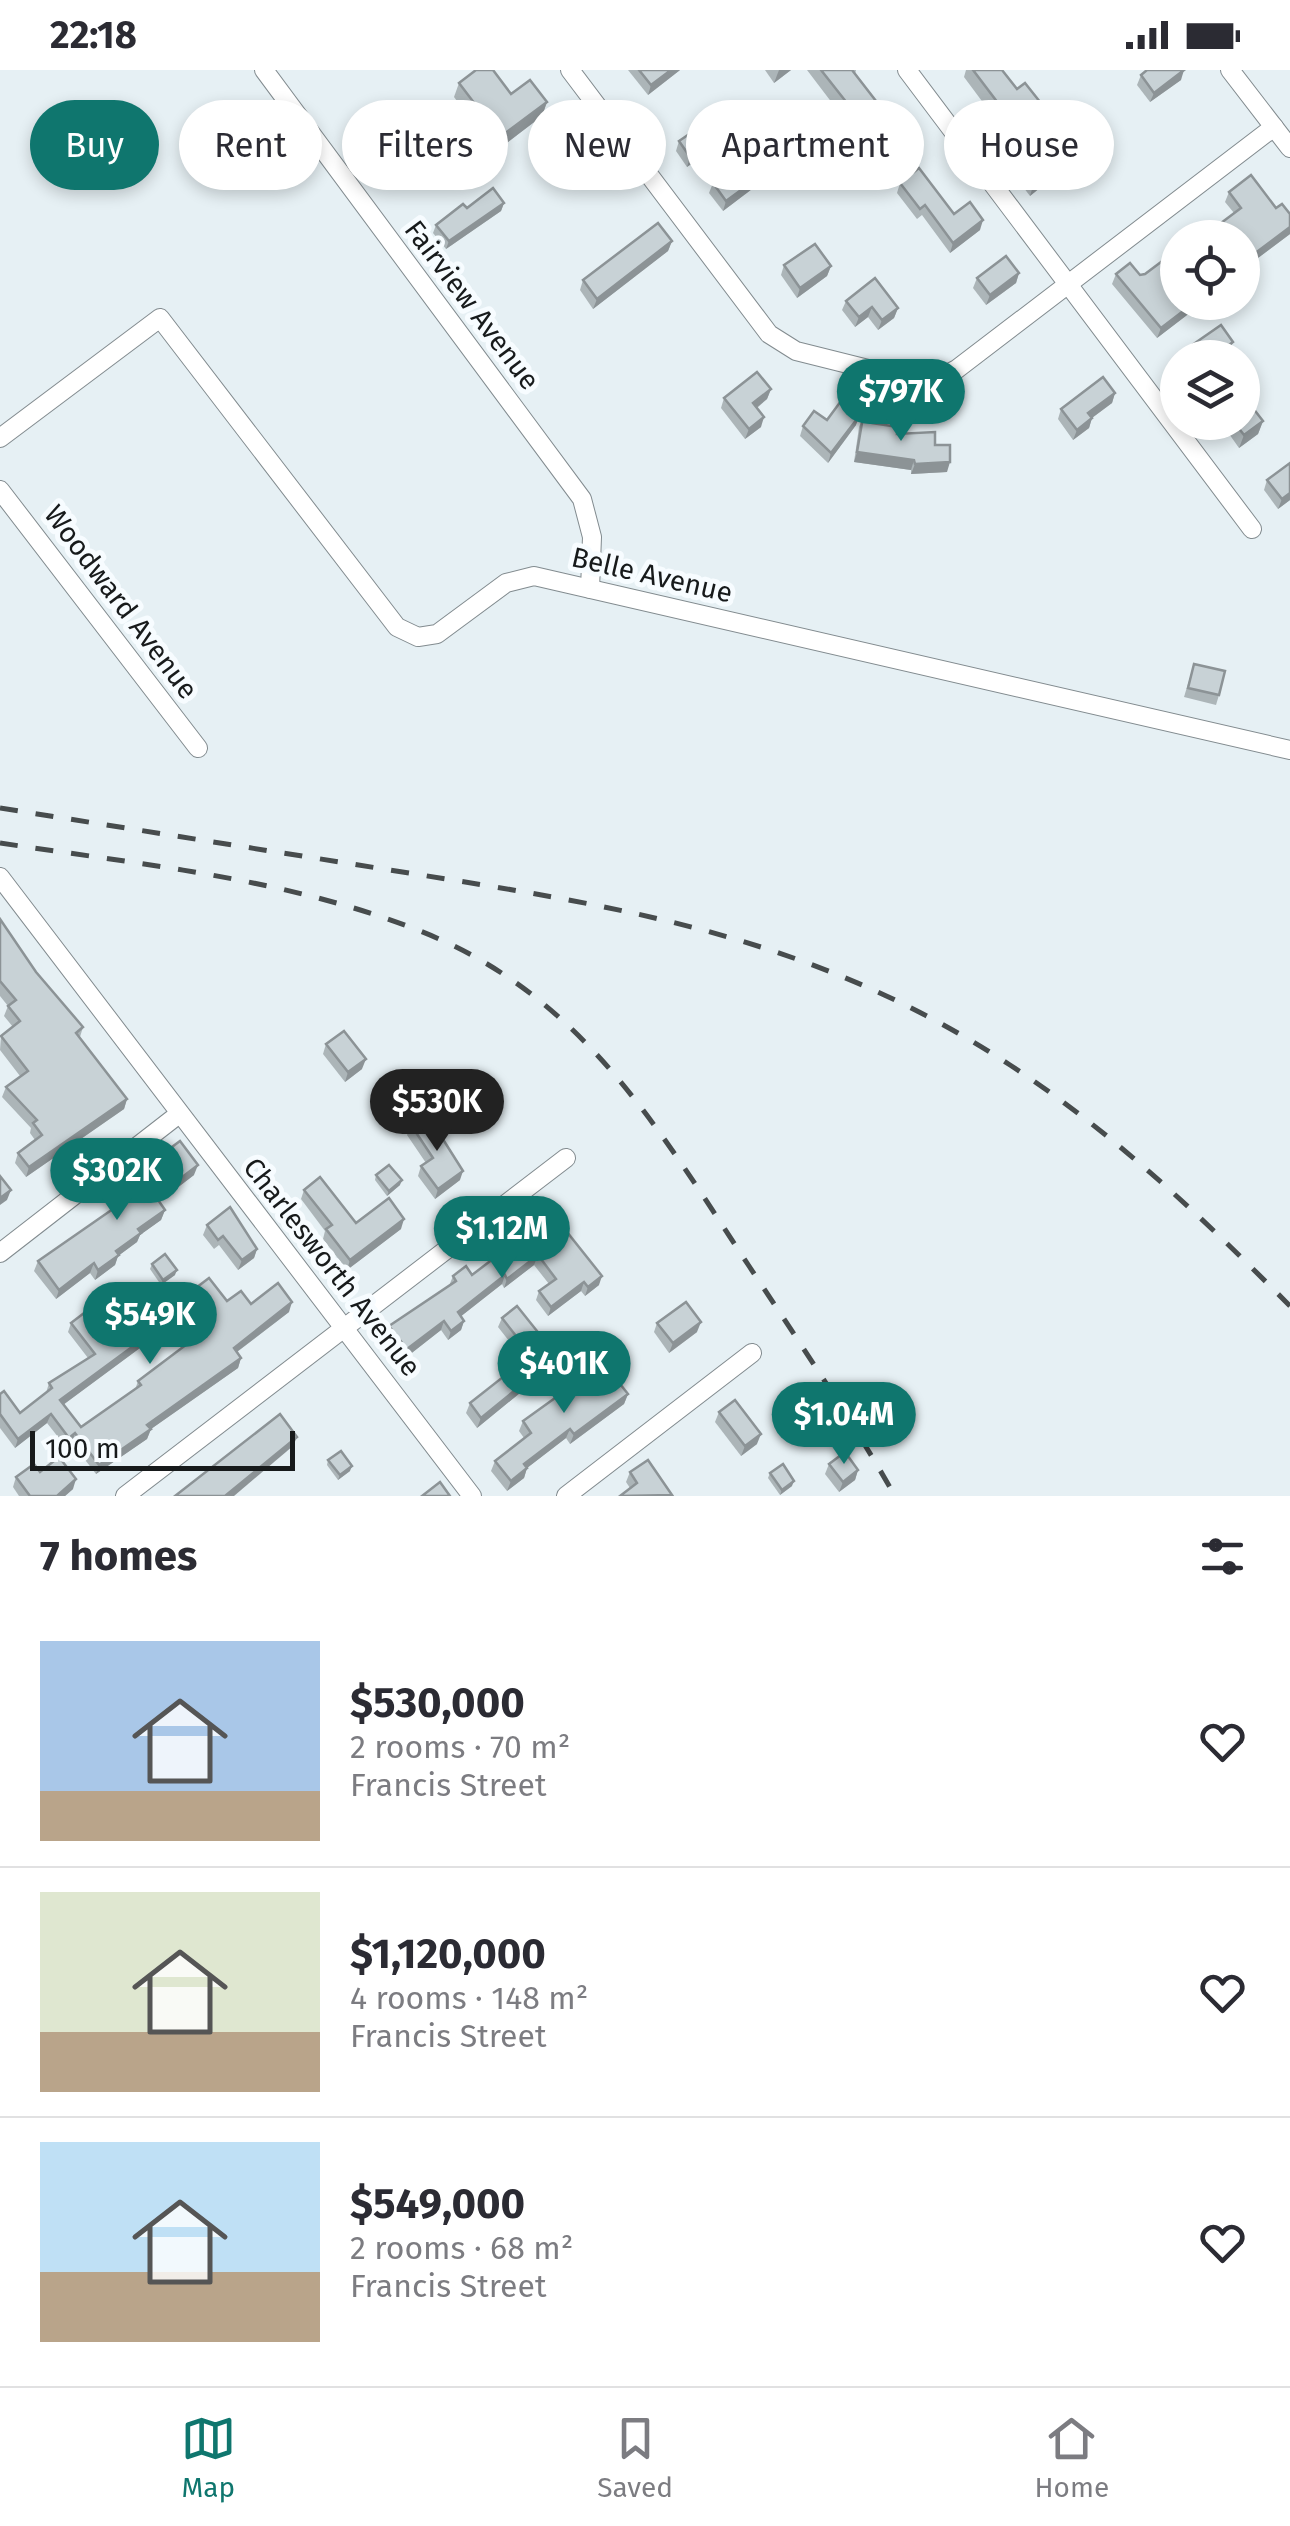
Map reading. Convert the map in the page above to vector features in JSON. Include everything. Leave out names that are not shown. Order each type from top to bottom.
[{"type":"street","name":"Fairview Avenue","points":[[264,70],[582,499],[592,537],[590,589]]},
{"type":"street","points":[[570,70],[768,334],[796,351],[928,384],[956,369],[1068,286],[1274,127]]},
{"type":"street","points":[[907,70],[1252,529]]},
{"type":"street","points":[[1230,70],[1290,148]]},
{"type":"street","name":"Belle Avenue","points":[[0,438],[160,318],[398,628],[418,638],[437,634],[506,583],[534,576],[1290,750]]},
{"type":"street","name":"Woodward Avenue","points":[[0,490],[198,748]]},
{"type":"street","name":"Charlesworth Avenue","points":[[1,877],[472,1496]]},
{"type":"street","points":[[0,1252],[179,1114]]},
{"type":"street","points":[[125,1496],[566,1158]]},
{"type":"street","points":[[566,1496],[752,1353]]},
{"type":"building","points":[[476,70],[493,70],[511,94],[530,80],[545,100],[528,100],[528,116],[508,131],[508,100],[472,100],[459,83]]},
{"type":"building","points":[[639,70],[671,70],[651,85]]},
{"type":"building","points":[[821,70],[852,70],[875,100],[845,100]]},
{"type":"building","points":[[973,70],[1002,70],[1017,89],[1025,83],[1038,100],[996,100]]},
{"type":"building","points":[[1147,70],[1184,70],[1154,93],[1141,75]]},
{"type":"building","points":[[924,175],[954,214],[970,202],[983,220],[953,243],[925,205],[920,209],[905,190],[924,190]]},
{"type":"building","points":[[1251,175],[1276,208],[1282,204],[1290,214],[1290,227],[1260,250],[1260,220],[1225,220],[1241,208],[1229,192]]},
{"type":"building","points":[[490,190],[504,203],[449,241],[436,225],[463,204],[467,208]]},
{"type":"building","points":[[718,190],[741,190],[726,201]]},
{"type":"building","points":[[658,223],[672,241],[597,299],[583,280]]},
{"type":"building","points":[[815,244],[831,266],[800,288],[784,265]]},
{"type":"building","points":[[1006,256],[1019,273],[990,295],[977,278]]},
{"type":"building","points":[[1130,263],[1140,275],[1160,263],[1160,320],[1171,320],[1161,328],[1116,274]]},
{"type":"building","points":[[875,278],[898,308],[882,320],[872,307],[859,317],[846,301]]},
{"type":"building","points":[[1221,325],[1232,340],[1199,340]]},
{"type":"building","points":[[757,372],[771,389],[753,403],[764,417],[749,429],[724,398]]},
{"type":"building","points":[[1103,377],[1115,393],[1088,413],[1092,418],[1077,430],[1061,409]]},
{"type":"building","points":[[841,401],[860,415],[831,453],[803,426],[814,411],[827,420]]},
{"type":"building","points":[[863,417],[872,423],[898,427],[897,434],[935,432],[935,445],[950,445],[950,462],[915,464],[914,460],[857,452]]},
{"type":"building","points":[[1290,463],[1290,493],[1282,499],[1267,480]]},
{"type":"building","points":[[1194,664],[1225,671],[1219,695],[1188,688]]},
{"type":"building","points":[[0,919],[36,972],[83,1027],[76,1033],[127,1099],[29,1167],[18,1153],[42,1135],[33,1123],[37,1120],[6,1087],[28,1071],[1,1036],[20,1021],[8,1006],[16,1000],[0,981]]},
{"type":"building","points":[[344,1031],[366,1059],[348,1072],[326,1044]]},
{"type":"building","points":[[427,1114],[463,1171],[438,1189],[421,1166],[433,1158],[411,1125]]},
{"type":"building","points":[[180,1141],[198,1165],[156,1197],[165,1210],[138,1229],[141,1233],[116,1251],[119,1255],[98,1270],[94,1263],[59,1290],[38,1261],[159,1177],[149,1164]]},
{"type":"building","points":[[389,1165],[402,1180],[389,1191],[376,1175]]},
{"type":"building","points":[[0,1176],[11,1190],[0,1198]]},
{"type":"building","points":[[320,1177],[356,1223],[389,1198],[404,1219],[350,1260],[326,1229],[332,1225],[304,1190]]},
{"type":"building","points":[[230,1207],[257,1249],[242,1260],[223,1236],[218,1240],[207,1225]]},
{"type":"building","points":[[535,1220],[548,1238],[563,1227],[602,1276],[588,1287],[584,1282],[551,1307],[539,1291],[556,1279],[538,1255],[458,1312],[464,1321],[451,1331],[444,1321],[407,1349],[389,1326],[456,1281],[453,1276],[466,1266],[472,1275],[523,1236],[520,1232]]},
{"type":"building","points":[[165,1254],[177,1270],[163,1280],[152,1264]]},
{"type":"building","points":[[209,1278],[227,1301],[241,1291],[251,1304],[278,1283],[292,1302],[234,1348],[241,1358],[147,1425],[151,1429],[99,1465],[75,1433],[69,1438],[51,1414],[18,1439],[0,1414],[0,1394],[4,1391],[20,1413],[52,1388],[49,1383],[95,1354],[71,1323],[88,1310],[109,1337],[160,1298],[174,1316],[60,1400],[81,1427],[141,1385],[138,1381],[203,1332],[180,1300]]},
{"type":"building","points":[[686,1302],[701,1322],[673,1343],[657,1323]]},
{"type":"building","points":[[517,1306],[557,1356],[481,1418],[470,1403],[531,1355],[502,1318]]},
{"type":"building","points":[[601,1360],[628,1394],[574,1434],[570,1429],[524,1464],[527,1468],[511,1481],[495,1461],[531,1433],[523,1421],[587,1375],[584,1372]]},
{"type":"building","points":[[735,1400],[761,1434],[745,1446],[719,1412]]},
{"type":"building","points":[[280,1414],[297,1437],[225,1496],[175,1496]]},
{"type":"building","points":[[341,1451],[352,1466],[340,1475],[328,1460]]},
{"type":"building","points":[[845,1452],[858,1470],[843,1482],[829,1464]]},
{"type":"building","points":[[59,1457],[76,1479],[57,1496],[30,1496],[16,1477],[34,1464],[40,1472]]},
{"type":"building","points":[[648,1460],[672,1495],[620,1496],[637,1483],[630,1472]]},
{"type":"building","points":[[783,1464],[794,1481],[782,1490],[770,1473]]},
{"type":"building","points":[[440,1482],[450,1496],[422,1496]]},
{"type":"railway","points":[[0,808],[560,898],[714,933],[789,956],[863,985],[936,1021],[1048,1091],[1156,1178],[1290,1306]]},
{"type":"railway","points":[[0,843],[210,875],[314,897],[415,929],[473,956],[524,988],[569,1026],[646,1114],[805,1351],[895,1496]]}]
